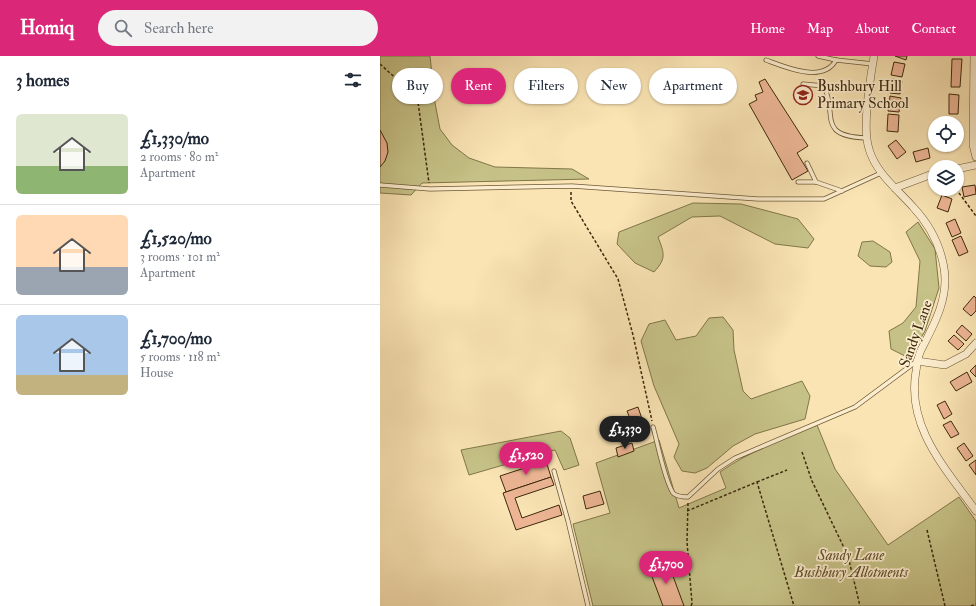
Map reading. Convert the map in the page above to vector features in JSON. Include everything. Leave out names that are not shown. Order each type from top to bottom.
[{"type":"street","points":[[866,138],[874,56]]},
{"type":"street","points":[[974,56],[973,145],[976,157]]},
{"type":"street","name":"Sandy Lane","points":[[866,138],[871,155],[881,173],[926,222],[934,235],[945,268],[942,304],[918,361],[914,392],[918,421],[939,460],[976,511]]},
{"type":"street","points":[[964,167],[976,165]]},
{"type":"street","points":[[895,188],[928,176]]},
{"type":"street","points":[[918,361],[945,365],[966,354],[976,343]]},
{"type":"lane","points":[[818,56],[836,60],[873,64]]},
{"type":"lane","points":[[766,60],[792,69],[819,72],[830,69],[836,60]]},
{"type":"lane","points":[[803,84],[824,86],[828,94],[830,118],[836,131],[850,138],[866,138]]},
{"type":"lane","points":[[807,163],[816,182]]},
{"type":"lane","points":[[380,185],[430,189],[572,186],[758,199],[824,199],[881,173]]},
{"type":"lane","points":[[798,182],[816,182],[842,191]]},
{"type":"lane","points":[[653,427],[667,478],[674,494],[679,497],[688,497],[718,469],[735,458],[855,407],[918,361]]},
{"type":"lane","points":[[554,470],[588,606]]},
{"type":"path","points":[[380,64],[410,91],[418,102],[430,189]]},
{"type":"path","points":[[572,186],[571,201],[618,279],[633,335],[653,427]]},
{"type":"path","points":[[961,196],[976,216]]},
{"type":"path","points":[[802,452],[812,481],[848,556],[860,606]]},
{"type":"path","points":[[688,511],[787,470]]},
{"type":"path","points":[[757,482],[794,606]]},
{"type":"path","points":[[688,497],[687,542],[691,606]]},
{"type":"path","points":[[927,530],[945,606]]},
{"type":"path","points":[[971,606],[976,604]]},
{"type":"green space","points":[[380,56],[430,56],[431,68],[392,68],[392,104],[435,104],[440,129],[452,145],[469,158],[495,167],[572,169],[589,179],[422,183],[411,195],[380,193]]},
{"type":"green space","points":[[693,203],[741,204],[798,219],[814,239],[808,248],[775,244],[720,216],[692,217],[658,237],[663,251],[663,259],[654,272],[635,263],[617,244],[619,232]]},
{"type":"green space","points":[[918,222],[935,249],[939,288],[925,331],[909,358],[891,349],[889,331],[903,323],[916,307],[920,261],[906,232]]},
{"type":"green space","points":[[873,241],[890,252],[892,262],[886,267],[870,266],[858,256],[862,242]]},
{"type":"green space","points":[[723,317],[733,330],[734,350],[743,391],[751,399],[802,381],[810,396],[805,419],[755,434],[733,446],[707,468],[695,473],[682,471],[674,457],[679,444],[654,386],[641,341],[649,324],[665,320],[676,340],[696,336],[709,318]]},
{"type":"green space","name":"Sandy Lane Bushbury Allotments","points":[[817,425],[835,469],[888,545],[959,497],[976,521],[976,606],[593,606],[573,524],[610,513],[596,463],[659,440],[679,508],[726,488],[720,472],[731,465],[767,446]]},
{"type":"green space","points":[[561,431],[570,438],[579,465],[564,470],[555,450],[469,475],[461,450]]},
{"type":"building","points":[[895,56],[907,56],[906,60]]},
{"type":"building","points":[[952,59],[962,59],[960,87],[951,87]]},
{"type":"building","points":[[894,62],[905,64],[902,77],[891,75]]},
{"type":"building","points":[[765,79],[808,146],[797,153],[808,171],[792,180],[749,104],[757,100],[755,95],[763,92],[759,82]]},
{"type":"building","points":[[892,79],[902,81],[900,94],[890,93]]},
{"type":"building","points":[[949,94],[959,95],[958,114],[949,114]]},
{"type":"building","points":[[890,96],[901,98],[899,112],[888,111]]},
{"type":"building","points":[[888,114],[899,115],[898,132],[887,131]]},
{"type":"building","points":[[380,130],[387,143],[388,152],[385,161],[380,167]]},
{"type":"building","points":[[896,140],[906,152],[897,159],[888,146]]},
{"type":"building","points":[[928,148],[930,158],[916,162],[913,152]]},
{"type":"building","points":[[975,185],[976,194],[964,197],[964,187]]},
{"type":"building","points":[[942,196],[952,199],[948,212],[937,208]]},
{"type":"building","points":[[955,219],[961,233],[952,237],[946,223]]},
{"type":"building","points":[[961,236],[968,252],[959,256],[952,240]]},
{"type":"building","points":[[974,296],[976,298],[976,311],[971,316],[963,309]]},
{"type":"building","points":[[962,325],[972,334],[966,341],[956,332]]},
{"type":"building","points":[[954,335],[964,344],[958,350],[948,341]]},
{"type":"building","points":[[976,365],[976,377],[970,371]]},
{"type":"building","points":[[967,372],[972,382],[956,391],[950,382]]},
{"type":"building","points":[[945,401],[952,414],[944,419],[937,405]]},
{"type":"building","points":[[638,407],[644,425],[634,429],[627,411]]},
{"type":"building","points":[[951,421],[959,434],[951,438],[943,425]]},
{"type":"building","points":[[632,443],[634,451],[618,457],[616,448]]},
{"type":"building","points":[[964,443],[973,456],[966,461],[957,448]]},
{"type":"building","points":[[976,460],[976,475],[969,465]]},
{"type":"building","points":[[546,461],[551,477],[506,492],[500,476]]},
{"type":"building","points":[[551,477],[554,485],[515,498],[522,518],[559,505],[562,515],[516,530],[503,493]]},
{"type":"building","points":[[600,491],[604,504],[586,509],[583,496]]},
{"type":"building","points":[[662,558],[666,570],[670,568],[684,606],[663,606],[651,574],[656,573],[652,562]]},
{"type":"place","name":"Bushbury Hill Primary School","points":[[803,95]]}]
